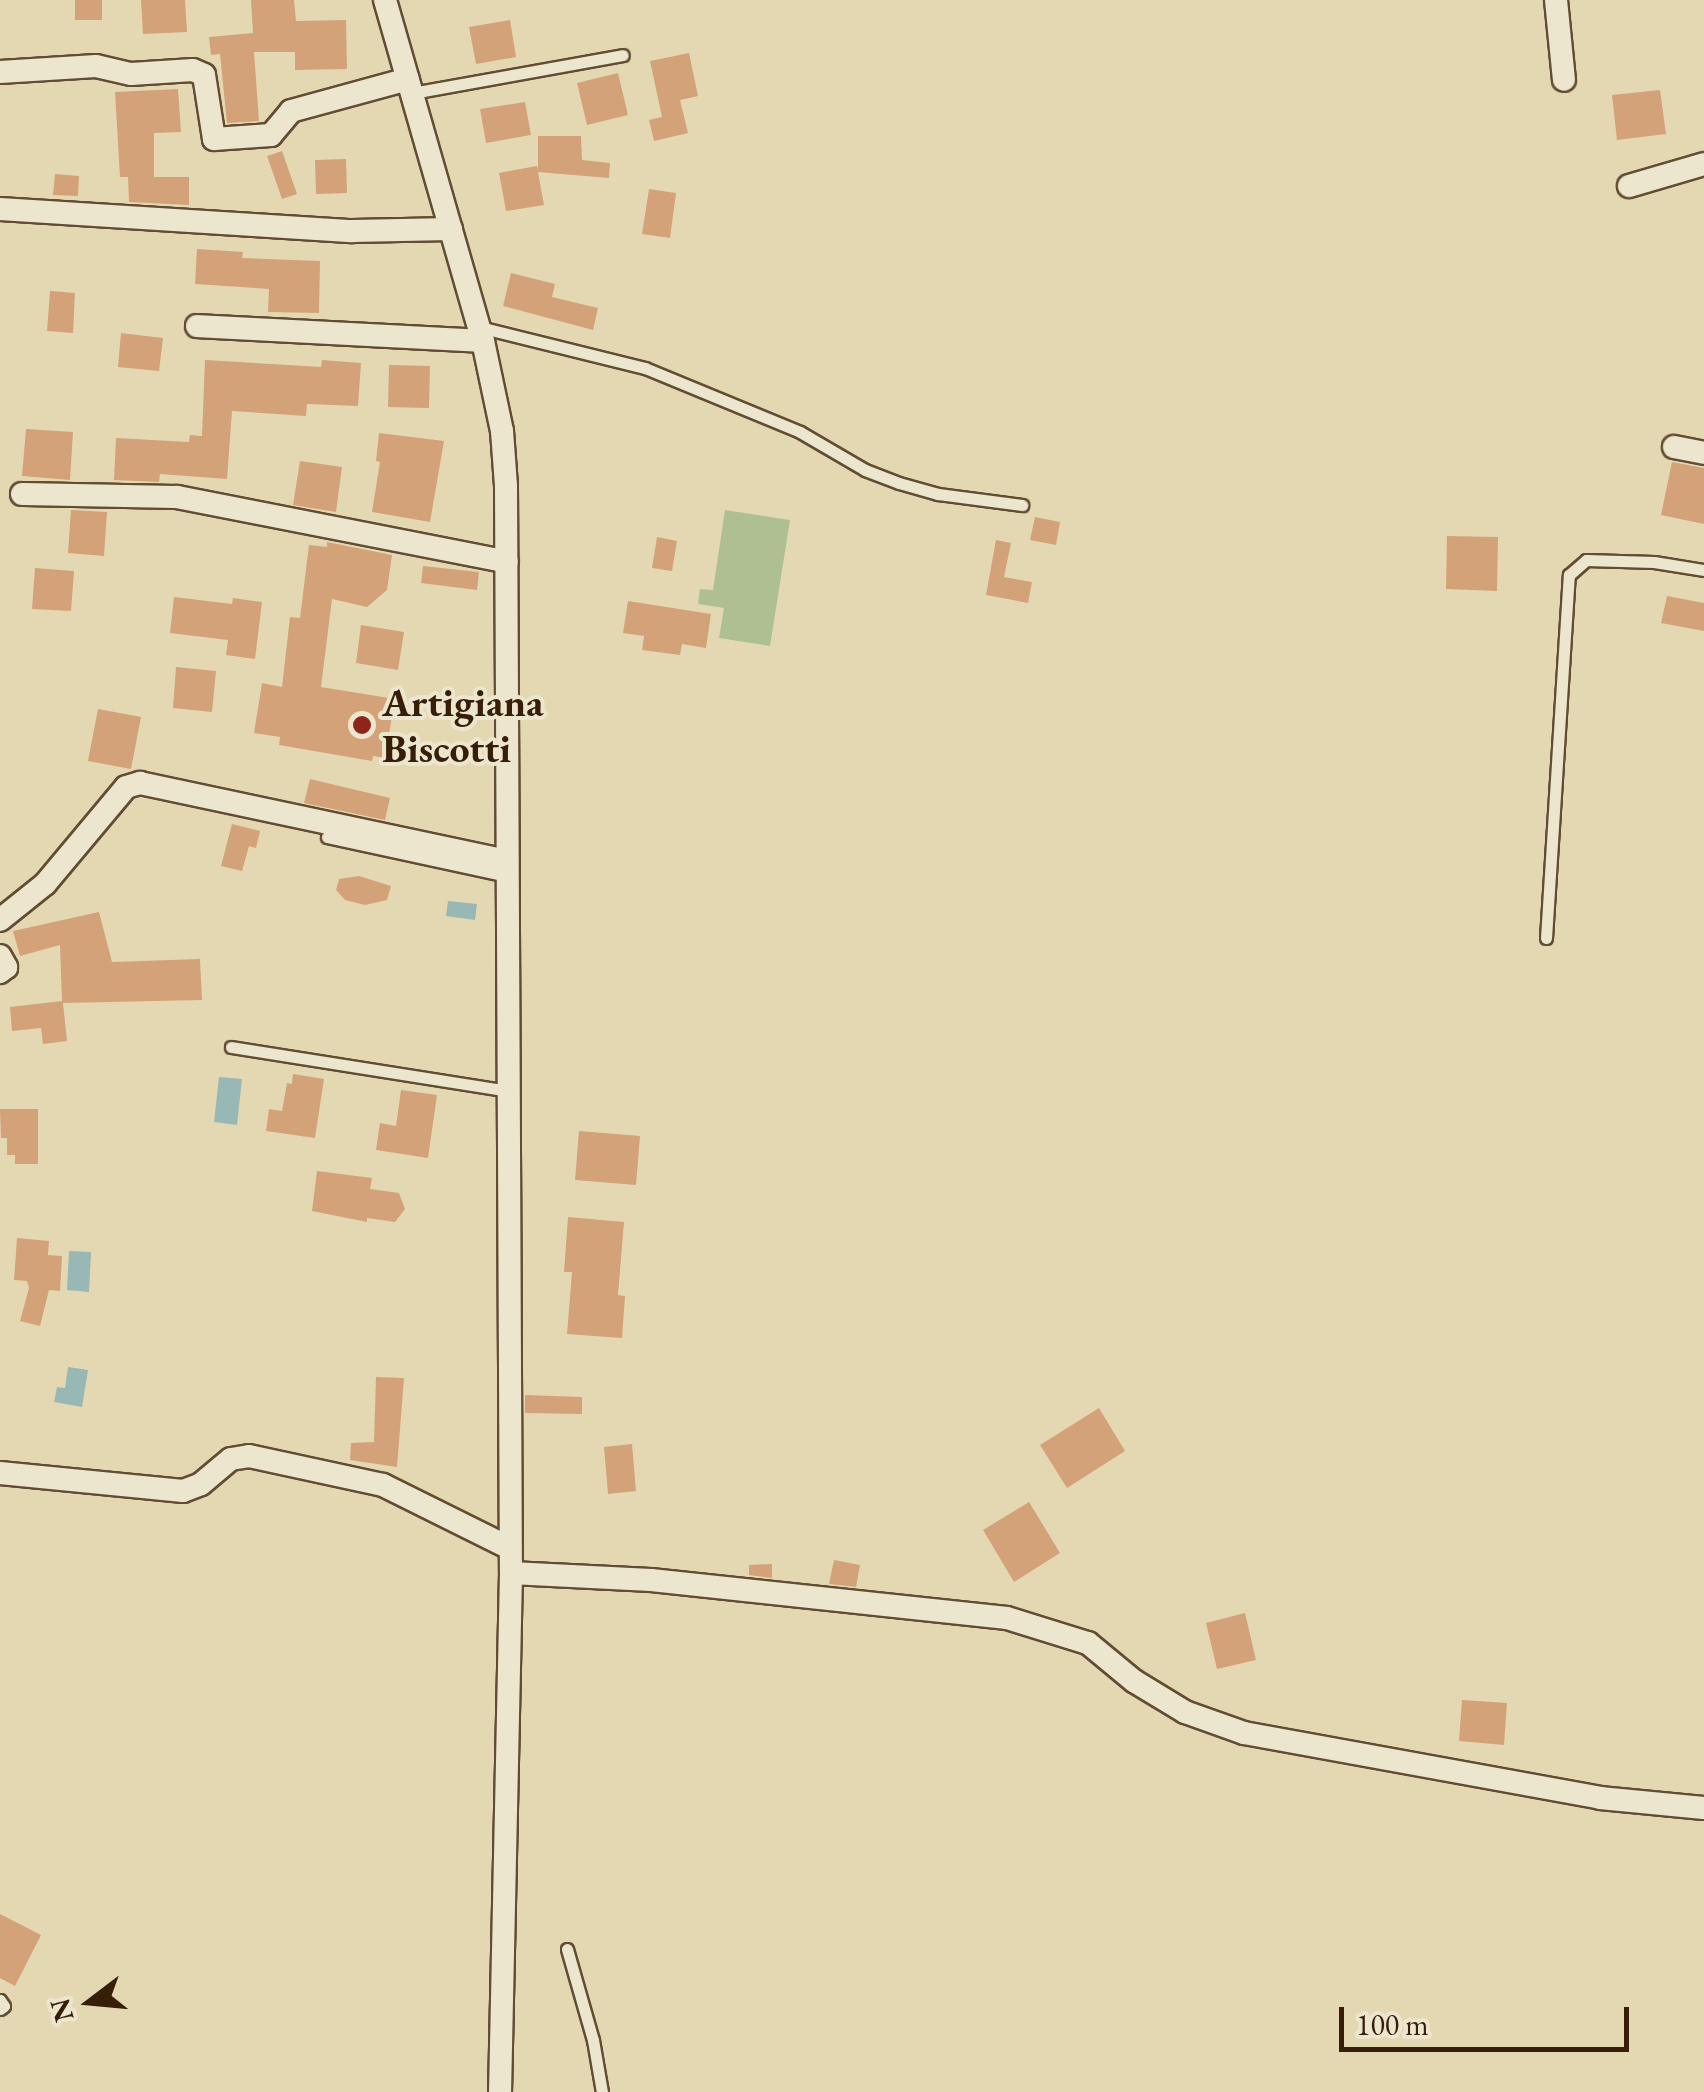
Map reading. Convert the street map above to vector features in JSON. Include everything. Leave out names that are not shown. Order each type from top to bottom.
[{"type":"street","points":[[385,0],[481,334],[502,431],[507,562],[510,1572],[500,2092]]},
{"type":"street","points":[[1556,0],[1564,80]]},
{"type":"street","points":[[0,72],[96,66],[131,74],[193,70],[204,76],[214,138],[271,135],[291,111],[410,86]]},
{"type":"street","points":[[1629,186],[1704,164]]},
{"type":"street","points":[[0,209],[352,232],[451,229]]},
{"type":"street","points":[[197,326],[481,334]]},
{"type":"street","points":[[1674,447],[1704,453]]},
{"type":"street","points":[[22,494],[177,497],[507,562]]},
{"type":"street","points":[[0,920],[45,884],[118,795],[140,784],[506,868]]},
{"type":"street","points":[[0,956],[6,966],[0,972]]},
{"type":"street","points":[[0,1473],[183,1491],[200,1484],[231,1460],[249,1456],[383,1485],[510,1548]]},
{"type":"street","points":[[510,1572],[651,1580],[1008,1618],[1088,1643],[1134,1681],[1185,1712],[1244,1733],[1600,1798],[1704,1808]]},
{"type":"lane","points":[[410,86],[624,55]]},
{"type":"lane","points":[[481,334],[644,368],[800,432],[865,470],[899,483],[938,494],[1022,505]]},
{"type":"lane","points":[[1546,938],[1569,575],[1586,560],[1654,562],[1704,570]]},
{"type":"lane","points":[[326,837],[506,868]]},
{"type":"lane","points":[[230,1047],[508,1091]]},
{"type":"lane","points":[[567,1950],[593,2040],[602,2092]]},
{"type":"lane","points":[[0,2000],[0,2009]]},
{"type":"green space","points":[[725,510],[790,520],[770,646],[719,638],[724,608],[698,604],[700,589],[713,590]]},
{"type":"water","points":[[448,901],[477,904],[475,920],[446,916]]},
{"type":"water","points":[[219,1077],[242,1079],[237,1125],[214,1122]]},
{"type":"water","points":[[69,1251],[91,1252],[89,1292],[67,1290]]},
{"type":"water","points":[[68,1367],[88,1370],[82,1407],[54,1402],[57,1387],[65,1388]]},
{"type":"building","points":[[75,0],[102,0],[102,20],[75,20]]},
{"type":"building","points":[[141,0],[185,0],[187,32],[143,34]]},
{"type":"building","points":[[251,0],[294,0],[296,21],[346,20],[347,69],[295,70],[295,52],[254,52],[259,121],[227,123],[220,54],[211,55],[209,37],[253,33]]},
{"type":"building","points":[[510,20],[516,57],[476,64],[469,27]]},
{"type":"building","points":[[689,53],[698,96],[680,100],[688,133],[654,141],[649,120],[662,117],[650,61]]},
{"type":"building","points":[[618,73],[628,115],[587,125],[577,83]]},
{"type":"building","points":[[178,89],[181,132],[154,133],[154,177],[189,177],[189,205],[129,202],[128,177],[120,177],[115,92]]},
{"type":"building","points":[[1660,90],[1666,134],[1617,140],[1612,95]]},
{"type":"building","points":[[525,102],[531,135],[486,143],[480,109]]},
{"type":"building","points":[[538,136],[581,136],[582,160],[610,163],[609,178],[538,172],[544,205],[506,211],[499,173],[537,166],[538,170]]},
{"type":"building","points":[[282,151],[297,194],[282,199],[267,156]]},
{"type":"building","points":[[346,159],[347,193],[316,194],[315,160]]},
{"type":"building","points":[[55,174],[79,176],[78,196],[53,195]]},
{"type":"building","points":[[649,189],[676,193],[670,238],[642,234]]},
{"type":"building","points":[[197,249],[243,252],[242,258],[320,261],[319,313],[268,312],[269,289],[195,284]]},
{"type":"building","points":[[511,273],[555,284],[552,297],[598,308],[593,330],[503,306]]},
{"type":"building","points":[[50,291],[75,293],[73,333],[47,331]]},
{"type":"building","points":[[121,333],[163,338],[159,371],[118,367]]},
{"type":"building","points":[[205,360],[321,367],[322,360],[361,363],[358,406],[307,404],[306,416],[232,411],[227,479],[160,474],[159,482],[114,480],[116,438],[189,442],[190,435],[202,436]]},
{"type":"building","points":[[389,365],[430,366],[429,408],[388,407]]},
{"type":"building","points":[[26,429],[73,432],[70,480],[22,476]]},
{"type":"building","points":[[379,433],[444,441],[430,522],[372,512],[380,462],[376,461]]},
{"type":"building","points":[[300,461],[342,467],[336,512],[293,505]]},
{"type":"building","points":[[1672,462],[1704,468],[1704,524],[1661,515]]},
{"type":"building","points":[[71,510],[107,512],[104,556],[68,553]]},
{"type":"building","points":[[1035,517],[1060,522],[1056,545],[1030,540]]},
{"type":"building","points":[[1447,536],[1498,537],[1497,591],[1446,589]]},
{"type":"building","points":[[657,537],[677,541],[672,571],[652,568]]},
{"type":"building","points":[[996,540],[1011,543],[1004,577],[1032,582],[1028,603],[986,595]]},
{"type":"building","points":[[327,542],[392,555],[387,590],[367,607],[332,599],[321,687],[395,699],[385,758],[373,756],[372,761],[279,745],[280,737],[254,733],[262,683],[282,687],[290,617],[300,618],[309,545],[327,547]]},
{"type":"building","points":[[423,566],[479,572],[477,590],[421,583]]},
{"type":"building","points":[[35,568],[74,571],[71,611],[32,609]]},
{"type":"building","points":[[1667,596],[1704,603],[1704,631],[1661,623]]},
{"type":"building","points":[[174,597],[232,604],[233,598],[262,602],[255,659],[226,655],[228,640],[170,633]]},
{"type":"building","points":[[628,601],[711,614],[706,648],[682,644],[680,655],[642,650],[644,636],[623,633]]},
{"type":"building","points":[[361,625],[404,632],[398,670],[356,663]]},
{"type":"building","points":[[176,667],[216,671],[212,712],[173,708]]},
{"type":"building","points":[[98,709],[141,717],[131,769],[88,761]]},
{"type":"building","points":[[310,779],[390,798],[385,820],[304,803]]},
{"type":"building","points":[[232,824],[260,831],[256,848],[249,846],[242,871],[221,866]]},
{"type":"building","points":[[359,876],[391,886],[387,900],[365,905],[345,900],[336,890],[339,879]]},
{"type":"building","points":[[99,912],[112,962],[200,959],[202,1000],[63,1003],[67,1041],[43,1044],[41,1028],[12,1031],[10,1007],[62,1001],[60,945],[20,956],[13,931]]},
{"type":"building","points":[[293,1074],[324,1079],[315,1138],[266,1131],[269,1109],[282,1111],[287,1083],[292,1084]]},
{"type":"building","points":[[401,1090],[437,1095],[428,1158],[376,1150],[380,1123],[396,1126]]},
{"type":"building","points":[[0,1109],[38,1109],[38,1164],[15,1164],[15,1155],[7,1155],[7,1138],[1,1138]]},
{"type":"building","points":[[579,1131],[640,1136],[636,1185],[575,1180]]},
{"type":"building","points":[[317,1171],[372,1178],[370,1189],[399,1193],[405,1209],[395,1222],[367,1218],[367,1222],[312,1211]]},
{"type":"building","points":[[568,1217],[624,1222],[618,1295],[625,1296],[622,1338],[567,1334],[572,1272],[564,1272]]},
{"type":"building","points":[[17,1238],[49,1241],[48,1255],[62,1256],[60,1291],[49,1290],[40,1326],[20,1321],[29,1288],[27,1281],[14,1280]]},
{"type":"building","points":[[376,1377],[404,1378],[397,1467],[350,1460],[351,1443],[374,1442]]},
{"type":"building","points":[[525,1395],[582,1397],[582,1414],[525,1413]]},
{"type":"building","points":[[1099,1408],[1125,1451],[1067,1488],[1040,1445]]},
{"type":"building","points":[[632,1444],[636,1491],[608,1494],[604,1447]]},
{"type":"building","points":[[1029,1502],[1060,1553],[1014,1582],[983,1530]]},
{"type":"building","points":[[834,1560],[860,1565],[856,1587],[829,1584]]},
{"type":"building","points":[[772,1564],[772,1578],[749,1575],[749,1565]]},
{"type":"building","points":[[1245,1613],[1256,1660],[1217,1669],[1206,1623]]},
{"type":"building","points":[[1462,1700],[1507,1703],[1504,1745],[1459,1741]]},
{"type":"building","points":[[0,1914],[41,1935],[15,1986],[0,1978]]},
{"type":"place","name":"Artigiana Biscotti","points":[[362,725]]}]
